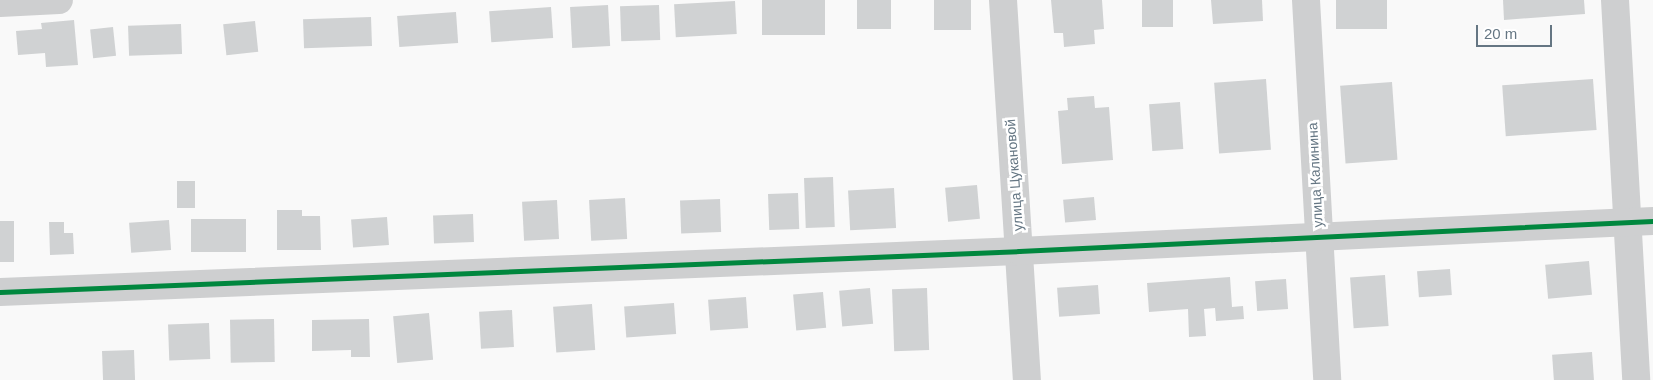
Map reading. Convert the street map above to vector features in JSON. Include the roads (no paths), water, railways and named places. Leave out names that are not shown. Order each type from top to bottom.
[{"type":"street","points":[[0,3],[59,0]]},
{"type":"street","name":"улица Цукановой","points":[[1002,0],[1027,380]]},
{"type":"street","name":"улица Калинина","points":[[1306,0],[1327,380]]},
{"type":"street","points":[[1615,0],[1640,222],[1636,380]]},
{"type":"street","points":[[0,292],[1640,222]]}]
